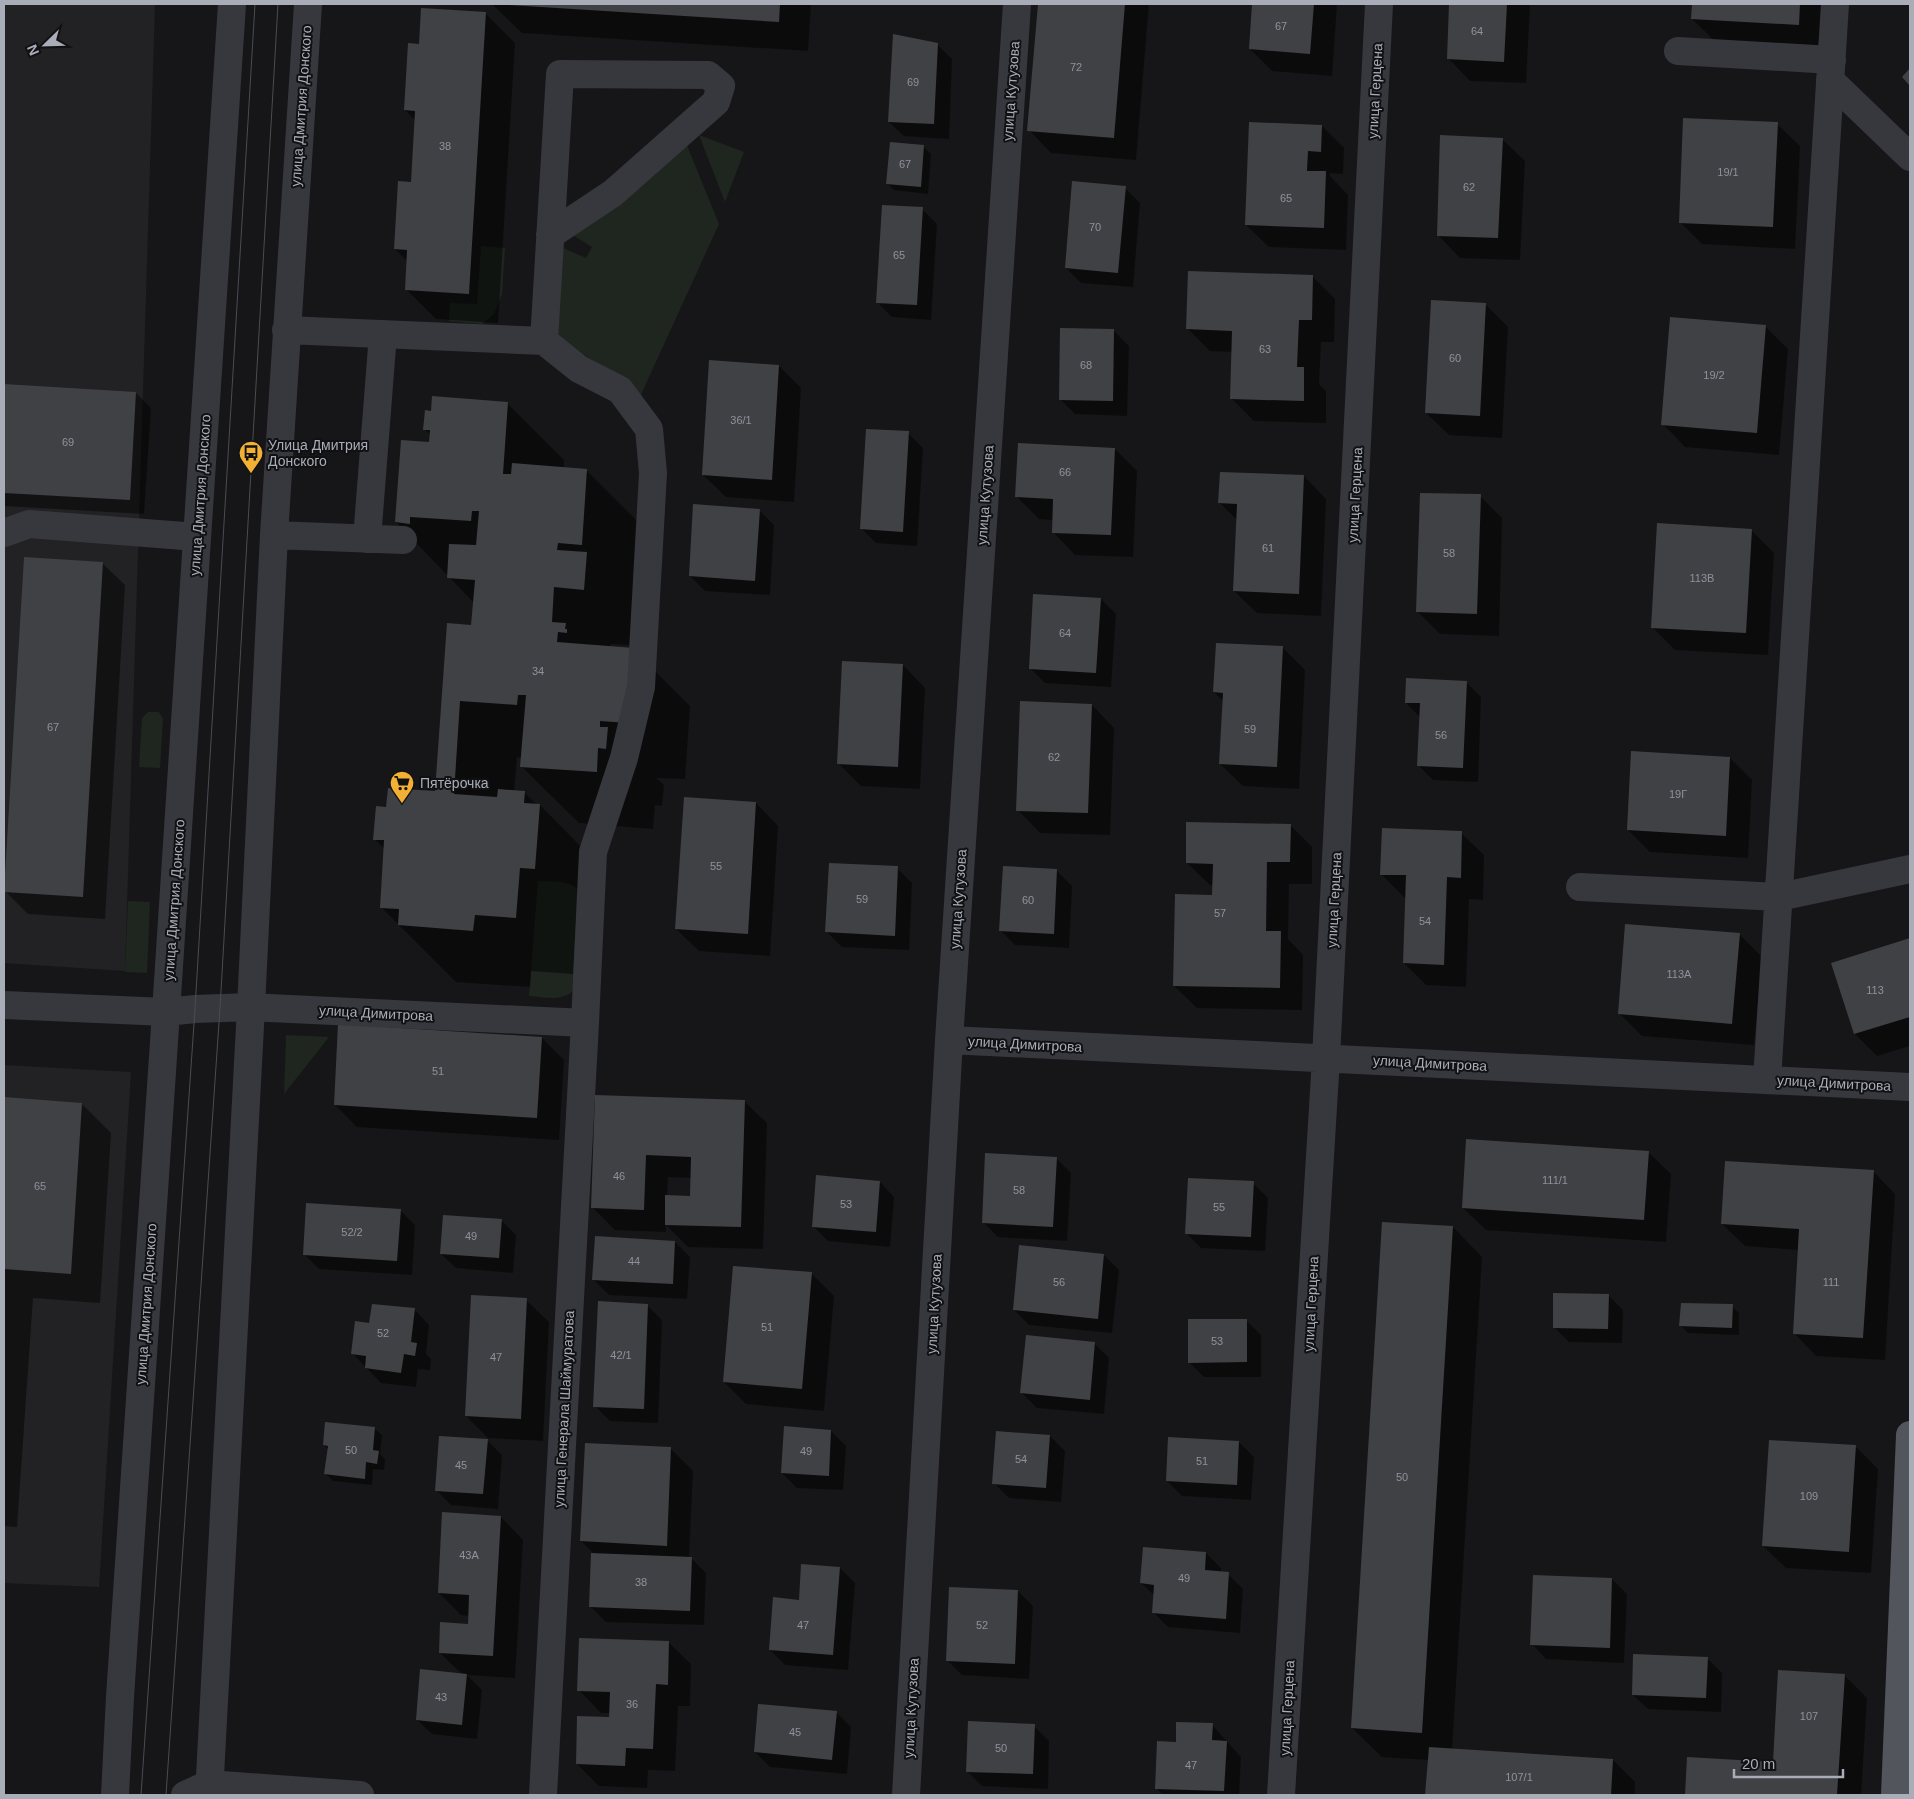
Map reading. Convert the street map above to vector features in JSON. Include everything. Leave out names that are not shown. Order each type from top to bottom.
[{"type":"main road","points":[[1895,1795],[1910,1435]]},
{"type":"street","name":"улица Дмитрия Донского","points":[[115,1795],[120,1687],[232,4]]},
{"type":"street","name":"улица Дмитрия Донского","points":[[201,1792],[252,1007],[274,536],[308,4]]},
{"type":"street","name":"улица Кутузова","points":[[906,1795],[949,1040],[1017,4]]},
{"type":"street","name":"улица Герцена","points":[[1281,1795],[1326,1058],[1380,4]]},
{"type":"street","points":[[1767,1080],[1835,4]]},
{"type":"street","points":[[1678,52],[1831,70],[1910,157]]},
{"type":"street","points":[[286,330],[544,341],[550,235],[560,74],[708,75],[721,86],[716,102],[613,193],[550,235]]},
{"type":"street","points":[[367,539],[383,334]]},
{"type":"street","name":"улица Генерала Шаймуратова","points":[[542,1795],[593,852],[624,758],[642,687],[654,473],[649,430],[620,390],[578,370],[544,341]]},
{"type":"street","points":[[4,533],[29,524],[197,537]]},
{"type":"street","points":[[274,536],[403,540]]},
{"type":"street","points":[[1580,886],[1779,897],[1910,869]]},
{"type":"street","name":"улица Димитрова","points":[[4,1005],[166,1012],[252,1007],[585,1023]]},
{"type":"street","name":"улица Димитрова","points":[[949,1040],[1910,1087]]},
{"type":"street","points":[[201,1792],[360,1795]]},
{"type":"shaded area","points":[[4,4],[155,4],[125,971],[4,963]]},
{"type":"shaded area","points":[[699,135],[744,152],[725,202]]},
{"type":"shaded area","points":[[686,143],[719,224],[639,399],[626,384],[556,335],[561,247],[586,258],[592,247],[571,234]]},
{"type":"shaded area","points":[[481,246],[505,248],[502,294],[494,314],[482,324],[449,321],[450,303],[477,304]]},
{"type":"shaded area","points":[[148,712],[159,712],[163,719],[160,768],[139,767],[142,718]]},
{"type":"shaded area","points":[[538,881],[567,883],[581,893],[573,991],[558,998],[529,996]]},
{"type":"shaded area","points":[[128,901],[150,902],[147,973],[125,972]]},
{"type":"shaded area","points":[[286,1035],[329,1037],[284,1094]]},
{"type":"shaded area","points":[[4,1065],[131,1072],[99,1587],[4,1583]]},
{"type":"building","points":[[509,4],[780,4],[779,22]]},
{"type":"building","points":[[1038,4],[1125,4],[1114,138],[1027,131]]},
{"type":"building","points":[[1252,4],[1314,4],[1310,54],[1249,49]]},
{"type":"building","points":[[1449,4],[1507,4],[1504,62],[1447,59]]},
{"type":"building","points":[[1692,4],[1800,4],[1799,25],[1691,19]]},
{"type":"building","points":[[421,8],[486,12],[469,294],[405,290],[407,250],[394,249],[398,181],[411,182],[415,111],[404,110],[408,43],[419,44]]},
{"type":"building","points":[[893,34],[938,43],[934,124],[888,122]]},
{"type":"building","points":[[1910,68],[1910,86],[1902,77]]},
{"type":"building","points":[[1683,118],[1778,122],[1773,227],[1679,223]]},
{"type":"building","points":[[1249,122],[1322,125],[1321,152],[1308,151],[1307,171],[1326,171],[1324,228],[1245,225]]},
{"type":"building","points":[[1440,135],[1503,138],[1498,238],[1437,236]]},
{"type":"building","points":[[890,142],[924,145],[921,187],[886,184]]},
{"type":"building","points":[[1072,181],[1126,186],[1118,273],[1065,268]]},
{"type":"building","points":[[882,205],[923,207],[917,305],[876,303]]},
{"type":"building","points":[[1188,271],[1313,275],[1312,320],[1299,320],[1297,367],[1304,367],[1304,401],[1230,399],[1232,331],[1186,329]]},
{"type":"building","points":[[1431,300],[1486,303],[1480,416],[1425,413]]},
{"type":"building","points":[[1670,317],[1766,325],[1757,433],[1661,425]]},
{"type":"building","points":[[1060,328],[1114,329],[1113,401],[1059,400]]},
{"type":"building","points":[[709,360],[779,365],[772,480],[702,475]]},
{"type":"building","points":[[4,384],[136,392],[130,500],[4,493]]},
{"type":"building","points":[[432,396],[508,402],[503,474],[511,474],[512,463],[587,469],[582,545],[558,543],[557,550],[587,552],[584,590],[554,587],[552,622],[566,623],[565,629],[567,629],[567,633],[558,632],[557,642],[634,648],[628,723],[600,721],[600,727],[608,727],[606,749],[598,748],[597,772],[520,767],[526,695],[518,695],[517,705],[460,701],[454,794],[497,797],[498,789],[525,791],[524,803],[540,804],[535,869],[520,868],[516,918],[475,915],[473,931],[398,925],[399,909],[380,908],[384,840],[373,840],[376,806],[386,807],[388,788],[435,791],[447,623],[471,625],[475,580],[447,578],[449,544],[476,545],[479,511],[472,511],[471,521],[410,517],[410,524],[395,522],[401,440],[429,442],[430,430],[423,430],[425,410],[431,411]]},
{"type":"building","points":[[866,429],[909,431],[903,532],[860,529]]},
{"type":"building","points":[[1018,443],[1115,448],[1111,535],[1052,533],[1053,499],[1015,497]]},
{"type":"building","points":[[1220,472],[1304,475],[1299,594],[1233,591],[1237,504],[1218,503]]},
{"type":"building","points":[[1420,493],[1481,494],[1477,614],[1416,612]]},
{"type":"building","points":[[693,504],[760,509],[755,581],[689,576]]},
{"type":"building","points":[[1657,523],[1752,529],[1746,633],[1651,628]]},
{"type":"building","points":[[24,557],[103,562],[83,897],[4,892]]},
{"type":"building","points":[[1033,594],[1101,598],[1096,673],[1029,669]]},
{"type":"building","points":[[1216,643],[1283,646],[1277,767],[1219,764],[1223,693],[1213,692]]},
{"type":"building","points":[[842,661],[903,664],[898,767],[837,764]]},
{"type":"building","points":[[1406,678],[1467,681],[1463,768],[1417,766],[1420,703],[1405,703]]},
{"type":"building","points":[[1020,701],[1092,704],[1088,813],[1016,811]]},
{"type":"building","points":[[1631,751],[1730,757],[1726,836],[1627,830]]},
{"type":"building","points":[[684,797],[756,802],[748,934],[675,929]]},
{"type":"building","points":[[1186,822],[1291,824],[1290,862],[1267,862],[1266,931],[1281,931],[1280,988],[1173,986],[1175,894],[1212,895],[1213,864],[1186,863]]},
{"type":"building","points":[[1382,828],[1462,831],[1461,878],[1447,877],[1444,965],[1403,963],[1406,875],[1380,875]]},
{"type":"building","points":[[829,863],[898,866],[895,936],[825,932]]},
{"type":"building","points":[[1003,866],[1057,869],[1054,934],[999,931]]},
{"type":"building","points":[[1625,924],[1740,933],[1732,1024],[1618,1014]]},
{"type":"building","points":[[1910,938],[1910,1017],[1854,1034],[1831,963]]},
{"type":"building","points":[[338,1024],[542,1037],[537,1118],[334,1105]]},
{"type":"building","points":[[595,1095],[745,1100],[741,1227],[665,1225],[665,1195],[690,1196],[691,1157],[646,1155],[644,1210],[591,1208]]},
{"type":"building","points":[[4,1097],[82,1103],[71,1274],[4,1269]]},
{"type":"building","points":[[1466,1139],[1649,1151],[1644,1220],[1462,1208]]},
{"type":"building","points":[[985,1153],[1057,1157],[1053,1227],[982,1223]]},
{"type":"building","points":[[1725,1161],[1874,1170],[1863,1338],[1793,1334],[1799,1229],[1721,1224]]},
{"type":"building","points":[[816,1175],[880,1181],[876,1232],[812,1227]]},
{"type":"building","points":[[1188,1178],[1254,1181],[1251,1237],[1185,1234]]},
{"type":"building","points":[[306,1203],[401,1209],[397,1261],[303,1255]]},
{"type":"building","points":[[443,1215],[502,1219],[499,1258],[440,1254]]},
{"type":"building","points":[[1382,1222],[1453,1226],[1422,1733],[1351,1728]]},
{"type":"building","points":[[595,1236],[675,1241],[673,1284],[592,1280]]},
{"type":"building","points":[[1019,1245],[1104,1254],[1098,1319],[1013,1310]]},
{"type":"building","points":[[733,1266],[812,1272],[802,1389],[723,1382]]},
{"type":"building","points":[[1553,1293],[1609,1294],[1608,1329],[1553,1328]]},
{"type":"building","points":[[471,1295],[527,1298],[521,1419],[465,1416]]},
{"type":"building","points":[[598,1301],[648,1304],[644,1409],[593,1407]]},
{"type":"building","points":[[1681,1303],[1733,1304],[1732,1328],[1679,1326]]},
{"type":"building","points":[[372,1304],[415,1308],[411,1342],[417,1343],[415,1356],[404,1354],[401,1373],[365,1368],[366,1356],[351,1354],[355,1321],[369,1323]]},
{"type":"building","points":[[1188,1319],[1247,1319],[1247,1362],[1188,1363]]},
{"type":"building","points":[[1026,1335],[1095,1342],[1090,1400],[1020,1393]]},
{"type":"building","points":[[325,1422],[375,1427],[373,1450],[379,1451],[377,1464],[366,1462],[365,1479],[324,1474],[328,1446],[323,1445]]},
{"type":"building","points":[[784,1426],[831,1430],[829,1476],[781,1473]]},
{"type":"building","points":[[996,1431],[1050,1435],[1046,1488],[992,1484]]},
{"type":"building","points":[[439,1436],[488,1439],[483,1494],[435,1491]]},
{"type":"building","points":[[1168,1437],[1239,1441],[1237,1485],[1166,1481]]},
{"type":"building","points":[[1769,1440],[1856,1445],[1849,1552],[1762,1546]]},
{"type":"building","points":[[585,1443],[671,1447],[667,1546],[580,1541]]},
{"type":"building","points":[[442,1512],[501,1516],[493,1656],[439,1653],[440,1622],[468,1624],[469,1595],[438,1593]]},
{"type":"building","points":[[1143,1547],[1206,1552],[1205,1570],[1229,1572],[1226,1619],[1152,1613],[1154,1585],[1140,1583]]},
{"type":"building","points":[[591,1553],[692,1557],[690,1611],[589,1607]]},
{"type":"building","points":[[801,1564],[840,1567],[833,1655],[769,1650],[773,1597],[799,1600]]},
{"type":"building","points":[[1533,1575],[1612,1578],[1610,1648],[1530,1645]]},
{"type":"building","points":[[949,1587],[1018,1590],[1015,1664],[946,1661]]},
{"type":"building","points":[[579,1638],[669,1641],[668,1685],[656,1684],[653,1749],[626,1748],[625,1766],[576,1764],[577,1716],[609,1717],[610,1692],[577,1691]]},
{"type":"building","points":[[1633,1654],[1708,1657],[1706,1698],[1632,1695]]},
{"type":"building","points":[[420,1669],[467,1674],[462,1725],[416,1720]]},
{"type":"building","points":[[1778,1670],[1845,1674],[1837,1795],[1685,1795],[1687,1757],[1773,1762]]},
{"type":"building","points":[[758,1704],[837,1711],[832,1760],[754,1752]]},
{"type":"building","points":[[968,1721],[1035,1724],[1033,1774],[966,1772]]},
{"type":"building","points":[[1176,1722],[1213,1723],[1212,1740],[1227,1741],[1224,1791],[1155,1789],[1157,1741],[1176,1742]]},
{"type":"building","points":[[1429,1747],[1613,1759],[1611,1795],[1425,1795]]},
{"type":"tram line","points":[[141,1795],[195,1009],[255,4]]},
{"type":"tram line","points":[[166,1795],[220,1008],[278,4]]},
{"type":"place","name":"Улица Дмитрия Донского","points":[[251,474]]},
{"type":"place","name":"Пятёрочка","points":[[402,804]]}]
